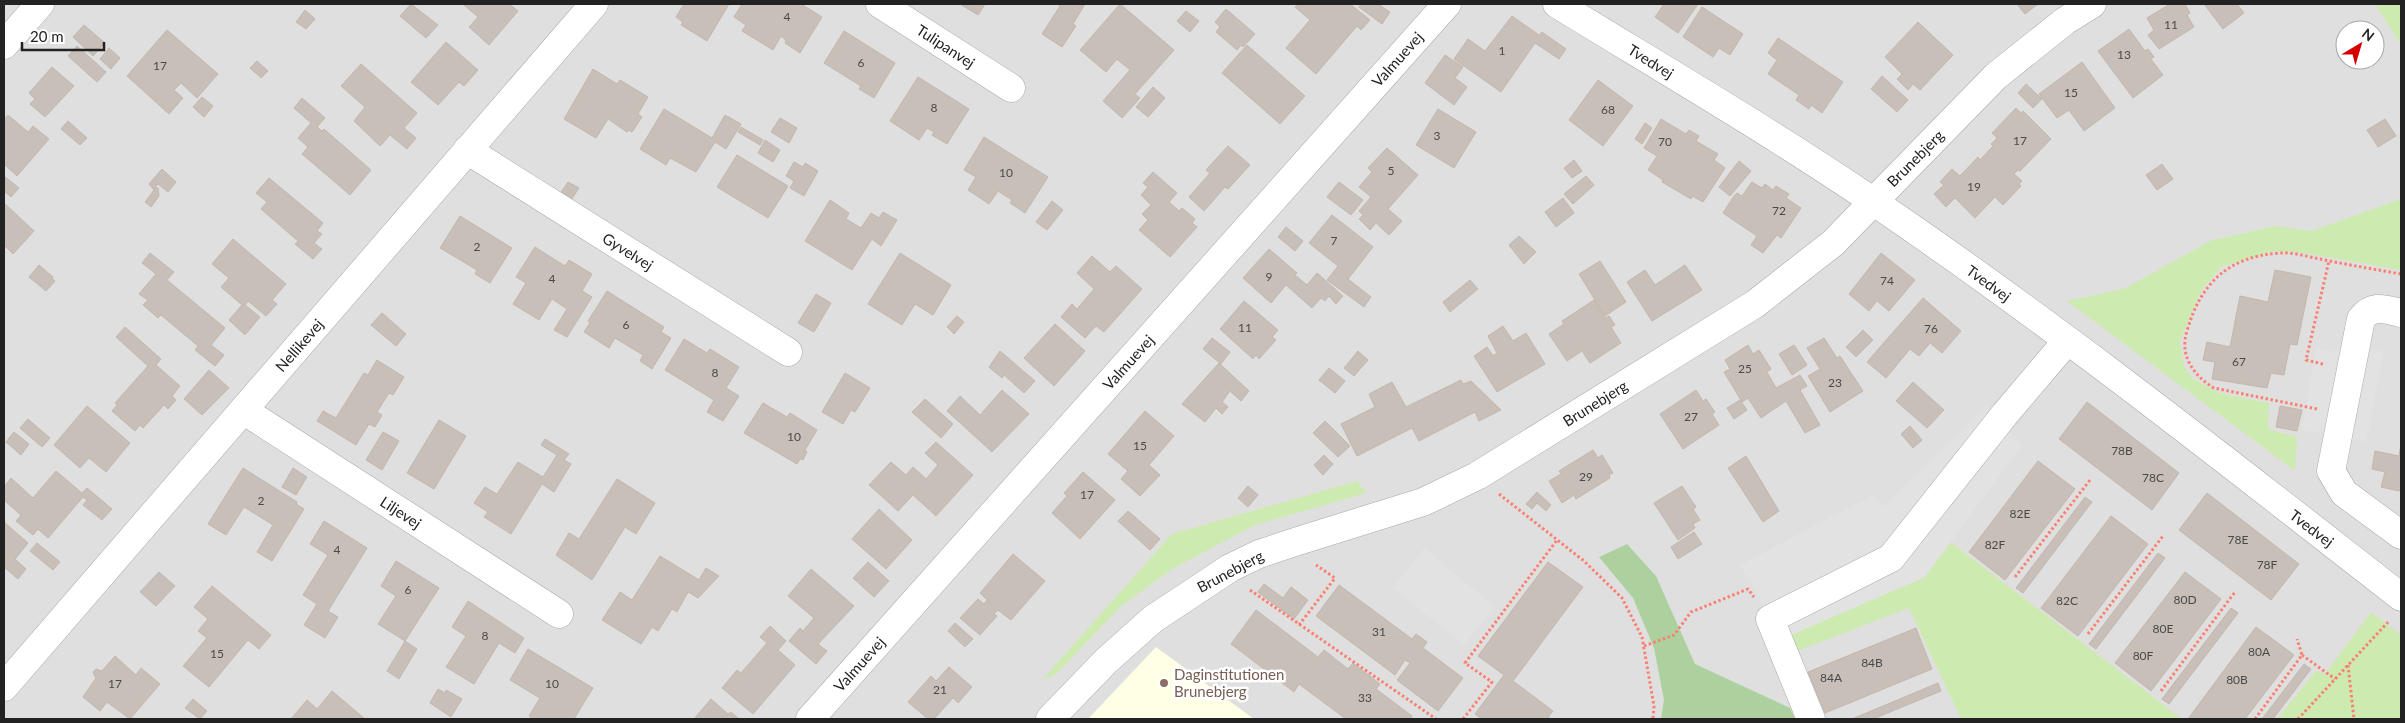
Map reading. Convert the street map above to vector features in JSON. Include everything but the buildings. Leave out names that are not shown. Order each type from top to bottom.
[{"type":"street","points":[[4,45],[40,4]]},
{"type":"street","name":"Nellikevej","points":[[4,687],[594,4]]},
{"type":"street","name":"Tulipanvej","points":[[880,4],[1011,88]]},
{"type":"street","name":"Valmuevej","points":[[810,719],[1447,4]]},
{"type":"street","name":"Tvedvej","points":[[1557,4],[1772,136],[1873,201],[2067,341],[2399,599]]},
{"type":"street","name":"Brunebjerg","points":[[1050,719],[1106,662],[1153,619],[1230,568],[1259,554],[1423,502],[1477,476],[1755,304],[1833,243],[1996,76],[2065,21],[2092,4]]},
{"type":"street","name":"Gyvelvej","points":[[467,150],[788,352]]},
{"type":"street","points":[[2401,313],[2377,308],[2367,312],[2361,319],[2331,472],[2336,483],[2344,493],[2401,535]]},
{"type":"street","points":[[1811,719],[1770,619],[1891,558],[2005,414],[2067,341]]},
{"type":"street","name":"Liljevej","points":[[243,410],[559,614]]},
{"type":"path","points":[[2342,414],[2214,388],[2200,379],[2191,368],[2185,349],[2186,332],[2206,287],[2222,270],[2245,260],[2282,252],[2401,274]]},
{"type":"path","points":[[2329,261],[2306,360],[2351,370]]},
{"type":"path","points":[[1477,476],[1584,562],[1622,598],[1642,636],[1654,706],[1652,719]]},
{"type":"path","points":[[2015,577],[2090,480]]},
{"type":"path","points":[[2088,634],[2163,536]]},
{"type":"path","points":[[1464,719],[1492,682],[1465,663],[1557,540]]},
{"type":"path","points":[[1295,542],[1312,562],[1335,578],[1299,625]]},
{"type":"path","points":[[1230,568],[1243,585],[1436,719]]},
{"type":"path","points":[[1644,646],[1674,635],[1691,612],[1748,589],[1770,619]]},
{"type":"path","points":[[2161,691],[2235,592]]},
{"type":"path","points":[[2298,719],[2348,665],[2399,599]]},
{"type":"path","points":[[2297,639],[2302,655],[2335,679]]},
{"type":"path","points":[[2255,719],[2302,655]]},
{"type":"path","points":[[2348,665],[2354,719]]},
{"type":"shaded area","points":[[4,4],[2401,4],[2401,719],[4,719]]},
{"type":"shaded area","points":[[2316,349],[2339,352],[2384,351],[2366,442],[2302,430]]},
{"type":"shaded area","points":[[1986,407],[2022,445],[1925,577],[1784,638],[1740,565],[1873,495],[1883,507]]},
{"type":"shaded area","points":[[1424,548],[1495,607],[1464,645],[1393,588]]},
{"type":"shaded area","name":"Daginstitutionen Brunebjerg","points":[[1156,647],[1254,719],[1088,719]]},
{"type":"green space","points":[[2375,4],[2401,4],[2401,45]]},
{"type":"green space","points":[[2401,199],[2401,270],[2299,252],[2273,251],[2221,267],[2201,291],[2180,341],[2184,366],[2192,378],[2219,393],[2269,403],[2268,429],[2297,437],[2295,471],[2067,301],[2126,288],[2210,241],[2275,226],[2312,231]]},
{"type":"green space","points":[[1357,481],[1366,493],[1255,525],[1174,568],[1120,607],[1056,674],[1042,680],[1172,534]]},
{"type":"green space","points":[[1949,541],[2182,719],[1961,719],[1909,608],[1792,653],[1784,638],[1925,577]]},
{"type":"green space","points":[[1627,544],[1656,576],[1695,664],[1790,708],[1795,719],[1661,719],[1664,700],[1654,648],[1633,598],[1599,557]]},
{"type":"green space","points":[[2371,612],[2401,635],[2401,719],[2277,719],[2316,671],[2325,674]]},
{"type":"place","name":"Daginstitutionen Brunebjerg","points":[[1164,683]]}]
